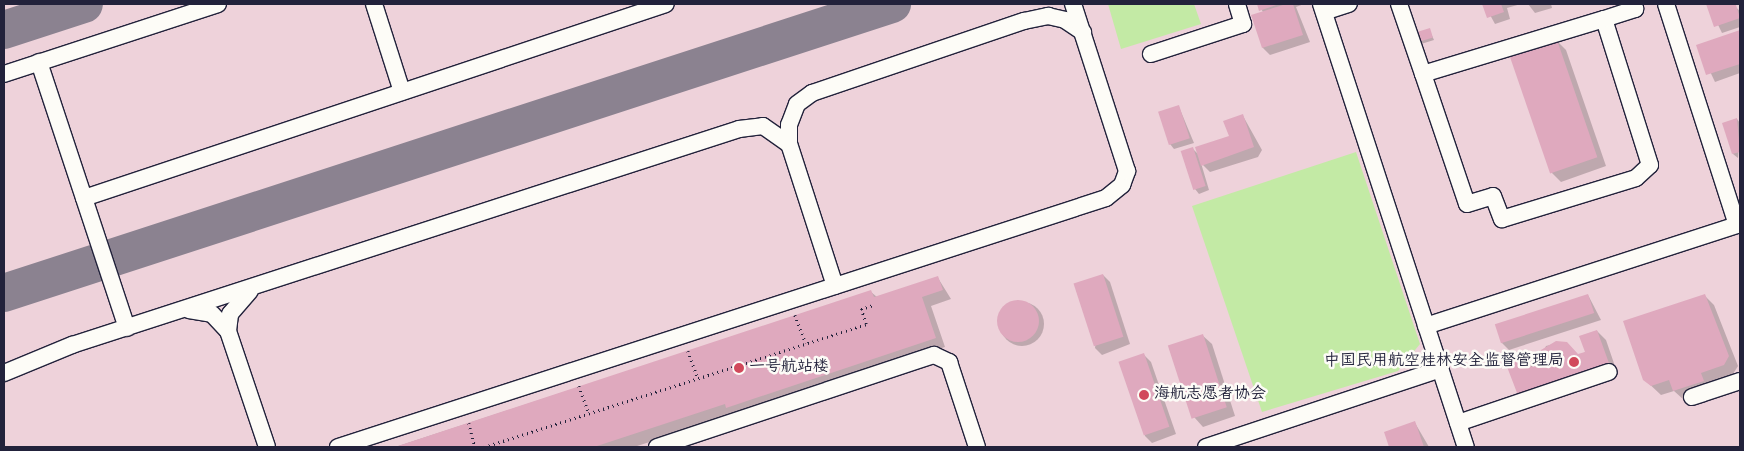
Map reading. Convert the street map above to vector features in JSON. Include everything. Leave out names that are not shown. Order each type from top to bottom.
[{"type":"street","points":[[4,74],[218,4]]},
{"type":"street","points":[[374,4],[402,92]]},
{"type":"street","points":[[84,198],[666,4]]},
{"type":"street","points":[[338,447],[1106,198],[1122,185],[1127,171],[1124,155],[1073,4]]},
{"type":"street","points":[[1151,54],[1244,24],[1237,4]]},
{"type":"street","points":[[1349,4],[1322,8],[1466,447]]},
{"type":"street","points":[[1399,4],[1467,204],[1493,196],[1502,218],[1636,178],[1650,166],[1649,154],[1604,19]]},
{"type":"street","points":[[1423,74],[1635,9],[1633,4]]},
{"type":"street","points":[[1426,326],[1739,224],[1666,4]]},
{"type":"street","points":[[835,286],[789,144],[788,125],[797,104],[812,93],[1040,17],[1065,20],[1084,32]]},
{"type":"street","points":[[39,62],[127,328]]},
{"type":"street","points":[[4,373],[127,328],[739,129],[763,126],[789,144]]},
{"type":"street","points":[[228,331],[235,306],[255,287]]},
{"type":"street","points":[[184,310],[212,314],[228,331],[267,447]]},
{"type":"street","points":[[656,447],[932,355],[949,362],[977,447]]},
{"type":"street","points":[[1206,447],[1440,369]]},
{"type":"street","points":[[1458,423],[1609,372]]},
{"type":"street","points":[[1692,397],[1740,381]]},
{"type":"path","points":[[484,447],[866,324],[861,309],[873,305]]},
{"type":"path","points":[[795,315],[806,343]]},
{"type":"path","points":[[688,351],[698,378]]},
{"type":"path","points":[[579,386],[589,414]]},
{"type":"path","points":[[469,422],[475,447]]},
{"type":"shaded area","points":[[4,4],[1740,4],[1740,447],[4,447]]},
{"type":"green space","points":[[1108,4],[1194,4],[1201,24],[1121,49]]},
{"type":"green space","points":[[1356,152],[1420,344],[1398,371],[1262,412],[1192,206]]},
{"type":"building","points":[[1257,4],[1279,4],[1259,11]]},
{"type":"building","points":[[1286,4],[1293,4],[1303,35],[1262,48],[1251,15]]},
{"type":"building","points":[[1482,4],[1501,4],[1504,12],[1487,18]]},
{"type":"building","points":[[1706,4],[1736,5],[1740,18],[1714,27]]},
{"type":"building","points":[[1430,28],[1433,38],[1417,43],[1414,33]]},
{"type":"building","points":[[1740,30],[1740,64],[1706,75],[1696,45]]},
{"type":"building","points":[[1557,40],[1597,157],[1550,174],[1510,56]]},
{"type":"building","points":[[1179,105],[1190,138],[1169,145],[1158,112]]},
{"type":"building","points":[[1243,114],[1254,147],[1201,166],[1195,147],[1229,136],[1223,121]]},
{"type":"building","points":[[1737,118],[1740,152],[1732,154],[1722,123]]},
{"type":"building","points":[[1193,147],[1206,186],[1193,190],[1181,151]]},
{"type":"building","points":[[1103,274],[1123,337],[1094,346],[1074,284]]},
{"type":"building","name":"一号航站楼","points":[[938,276],[943,290],[922,297],[936,338],[726,408],[725,404],[594,447],[395,447],[871,290],[874,297]]},
{"type":"building","points":[[1588,294],[1594,313],[1501,343],[1495,324]]},
{"type":"building","points":[[1705,294],[1729,356],[1724,365],[1701,373],[1704,381],[1673,391],[1669,380],[1651,386],[1643,380],[1623,321]]},
{"type":"building","points":[[1022,300],[1030,303],[1036,309],[1039,321],[1036,333],[1030,339],[1014,342],[1006,339],[1000,333],[997,317],[1000,309],[1006,303]]},
{"type":"building","name":"中国民用航空桂林安全监督管理局","points":[[1597,330],[1610,366],[1519,398],[1504,359],[1525,351],[1531,367],[1539,364],[1541,350],[1556,341],[1567,342],[1578,354],[1585,352],[1579,336]]},
{"type":"building","points":[[1203,334],[1227,407],[1192,419],[1168,345]]},
{"type":"building","name":"海航志愿者协会","points":[[1144,353],[1169,427],[1144,436],[1118,362]]},
{"type":"building","points":[[1415,421],[1424,447],[1389,447],[1384,432]]},
{"type":"taxiway","points":[[4,30],[84,4]]},
{"type":"taxiway","points":[[4,293],[892,4]]},
{"type":"place","name":"中国民用航空桂林安全监督管理局","points":[[1574,362]]},
{"type":"place","name":"一号航站楼","points":[[739,368]]},
{"type":"place","name":"海航志愿者协会","points":[[1144,395]]}]
